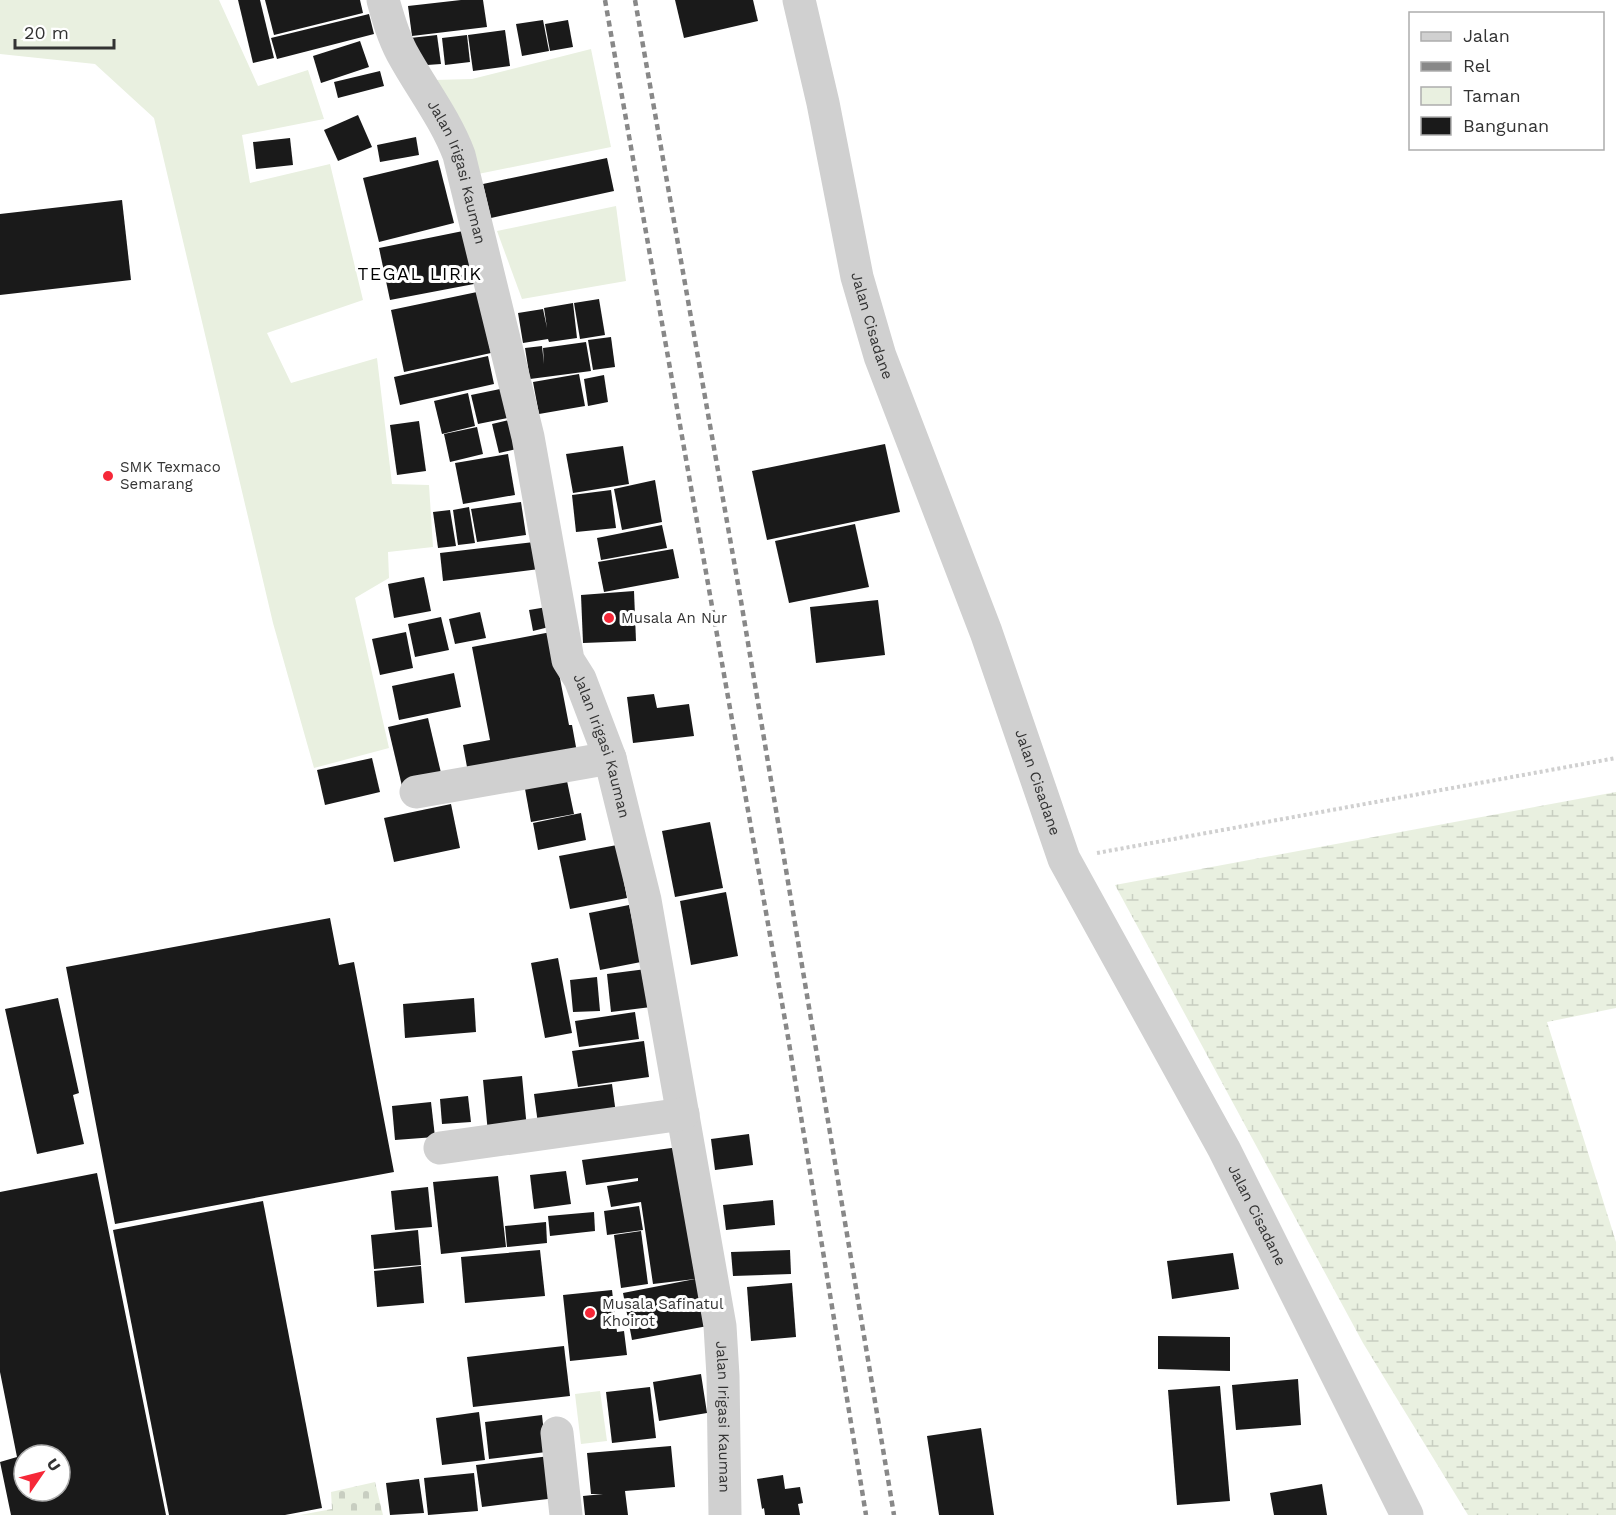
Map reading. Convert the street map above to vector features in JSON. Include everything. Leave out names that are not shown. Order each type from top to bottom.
[{"type":"street","name":"Jalan Irigasi Kauman","points":[[383,0],[402,53],[445,122],[459,155],[528,437],[568,660],[580,679],[610,758],[645,900],[720,1326],[725,1515]]},
{"type":"street","name":"Jalan Cisadane","points":[[799,0],[823,103],[856,277],[880,356],[987,632],[1064,859],[1224,1149],[1407,1515]]},
{"type":"street","points":[[416,792],[610,758]]},
{"type":"street","points":[[440,1148],[683,1114]]},
{"type":"street","points":[[557,1433],[566,1515]]},
{"type":"path","points":[[1064,859],[1616,758]]},
{"type":"green space","points":[[0,0],[219,0],[258,86],[308,70],[324,119],[242,135],[250,183],[330,164],[363,300],[267,333],[291,383],[377,358],[392,484],[429,485],[433,547],[388,552],[389,578],[355,598],[389,748],[314,768],[273,623],[154,118],[95,64],[0,54]]},
{"type":"green space","points":[[591,49],[611,147],[478,174],[433,80],[472,79]]},
{"type":"green space","points":[[616,206],[626,281],[522,299],[497,231]]},
{"type":"green space","points":[[1616,792],[1616,1008],[1547,1022],[1616,1242],[1616,1515],[1468,1515],[1363,1343],[1115,885]]},
{"type":"green space","points":[[600,1391],[607,1441],[581,1444],[575,1394]]},
{"type":"green space","points":[[375,1482],[383,1515],[300,1515],[332,1509],[331,1492]]},
{"type":"building","points":[[238,0],[260,0],[274,58],[253,63]]},
{"type":"building","points":[[265,0],[360,0],[363,13],[274,35]]},
{"type":"building","points":[[483,0],[487,27],[412,36],[408,6]]},
{"type":"building","points":[[675,0],[753,0],[758,21],[684,38]]},
{"type":"building","points":[[369,14],[374,34],[277,59],[271,38]]},
{"type":"building","points":[[543,20],[549,51],[522,56],[516,24]]},
{"type":"building","points":[[568,20],[573,47],[550,51],[545,24]]},
{"type":"building","points":[[505,30],[510,66],[473,71],[468,35]]},
{"type":"building","points":[[437,35],[441,64],[413,66],[410,38]]},
{"type":"building","points":[[467,35],[470,62],[445,65],[442,38]]},
{"type":"building","points":[[360,41],[369,67],[321,83],[313,56]]},
{"type":"building","points":[[380,71],[384,86],[338,98],[334,82]]},
{"type":"building","points":[[358,115],[372,147],[338,161],[324,130]]},
{"type":"building","points":[[416,137],[419,155],[380,162],[377,145]]},
{"type":"building","points":[[290,138],[293,165],[256,169],[253,142]]},
{"type":"building","points":[[607,158],[614,191],[491,218],[483,184]]},
{"type":"building","points":[[438,160],[454,223],[379,242],[363,178]]},
{"type":"building","points":[[122,200],[131,280],[0,295],[0,214]]},
{"type":"building","points":[[463,231],[474,284],[390,300],[379,248]]},
{"type":"building","points":[[477,292],[491,353],[404,372],[391,310]]},
{"type":"building","points":[[599,299],[605,335],[580,339],[574,303]]},
{"type":"building","points":[[573,303],[577,338],[523,343],[518,313],[543,309],[547,328],[544,308]]},
{"type":"building","points":[[611,337],[615,367],[593,370],[588,340]]},
{"type":"building","points":[[586,342],[591,371],[530,379],[525,348],[542,346],[544,364],[543,348]]},
{"type":"building","points":[[488,356],[494,384],[400,405],[394,377]]},
{"type":"building","points":[[579,374],[585,406],[539,414],[533,382]]},
{"type":"building","points":[[604,375],[608,402],[588,406],[584,379]]},
{"type":"building","points":[[505,388],[512,417],[478,424],[471,395]]},
{"type":"building","points":[[468,393],[475,426],[442,434],[434,401]]},
{"type":"building","points":[[518,418],[525,447],[499,453],[492,424]]},
{"type":"building","points":[[419,421],[426,471],[397,475],[390,425]]},
{"type":"building","points":[[477,427],[483,454],[450,462],[444,434]]},
{"type":"building","points":[[885,444],[900,512],[767,540],[752,471]]},
{"type":"building","points":[[623,446],[629,484],[573,493],[566,454]]},
{"type":"building","points":[[508,454],[515,495],[463,504],[455,463]]},
{"type":"building","points":[[655,480],[662,522],[622,530],[614,489]]},
{"type":"building","points":[[611,490],[616,528],[576,532],[572,495]]},
{"type":"building","points":[[521,502],[526,535],[477,542],[471,509]]},
{"type":"building","points":[[469,507],[475,543],[458,545],[453,510]]},
{"type":"building","points":[[450,510],[456,546],[438,548],[433,512]]},
{"type":"building","points":[[855,524],[869,587],[789,603],[775,541]]},
{"type":"building","points":[[662,525],[667,548],[601,560],[597,538]]},
{"type":"building","points":[[543,541],[547,568],[443,581],[440,553]]},
{"type":"building","points":[[673,549],[679,578],[604,592],[598,562]]},
{"type":"building","points":[[424,577],[431,611],[394,618],[388,584]]},
{"type":"building","name":"Musala An Nur","points":[[634,591],[636,641],[583,643],[581,595]]},
{"type":"building","points":[[878,600],[885,655],[816,663],[810,607]]},
{"type":"building","points":[[553,606],[557,625],[533,631],[529,610]]},
{"type":"building","points":[[480,612],[486,638],[455,644],[449,619]]},
{"type":"building","points":[[441,617],[449,650],[415,657],[408,624]]},
{"type":"building","points":[[406,632],[413,668],[380,675],[372,639]]},
{"type":"building","points":[[551,632],[569,725],[572,725],[578,758],[469,778],[463,745],[490,740],[472,647]]},
{"type":"building","points":[[454,673],[461,707],[399,720],[392,686]]},
{"type":"building","points":[[654,694],[657,708],[689,704],[694,736],[633,743],[627,697]]},
{"type":"building","points":[[428,718],[442,777],[402,786],[388,727]]},
{"type":"building","points":[[372,758],[380,792],[325,805],[317,770]]},
{"type":"building","points":[[567,781],[574,814],[531,822],[525,789]]},
{"type":"building","points":[[451,804],[460,848],[394,862],[384,818]]},
{"type":"building","points":[[581,813],[586,840],[538,850],[533,823]]},
{"type":"building","points":[[710,822],[723,888],[675,897],[662,831]]},
{"type":"building","points":[[617,845],[627,898],[570,909],[559,856]]},
{"type":"building","points":[[726,892],[738,956],[691,965],[680,901]]},
{"type":"building","points":[[629,905],[641,962],[600,970],[589,913]]},
{"type":"building","points":[[330,918],[339,965],[354,962],[394,1172],[115,1224],[66,967]]},
{"type":"building","points":[[558,958],[572,1033],[545,1038],[531,963]]},
{"type":"building","points":[[654,968],[659,1006],[611,1012],[607,974]]},
{"type":"building","points":[[597,977],[600,1011],[573,1012],[570,980]]},
{"type":"building","points":[[58,998],[79,1093],[73,1095],[84,1144],[37,1154],[5,1009]]},
{"type":"building","points":[[474,998],[476,1032],[405,1038],[403,1004]]},
{"type":"building","points":[[635,1012],[639,1039],[579,1047],[575,1021]]},
{"type":"building","points":[[644,1041],[649,1077],[578,1087],[572,1051]]},
{"type":"building","points":[[522,1076],[527,1129],[488,1133],[483,1080]]},
{"type":"building","points":[[612,1084],[616,1114],[538,1124],[534,1094]]},
{"type":"building","points":[[468,1096],[471,1122],[442,1124],[440,1099]]},
{"type":"building","points":[[431,1102],[435,1137],[395,1140],[392,1106]]},
{"type":"building","points":[[749,1134],[753,1165],[715,1170],[711,1139]]},
{"type":"building","points":[[679,1147],[713,1325],[632,1340],[623,1293],[695,1279],[653,1284],[641,1202],[611,1207],[607,1186],[638,1181],[638,1178],[586,1185],[582,1160]]},
{"type":"building","points":[[566,1171],[571,1204],[534,1209],[530,1175]]},
{"type":"building","points":[[97,1173],[166,1515],[11,1515],[0,1462],[12,1458],[12,1503],[72,1503],[72,1443],[14,1443],[0,1372],[0,1192]]},
{"type":"building","points":[[498,1176],[506,1247],[441,1254],[433,1182]]},
{"type":"building","points":[[428,1187],[432,1227],[395,1230],[391,1191]]},
{"type":"building","points":[[773,1200],[775,1225],[726,1230],[723,1205]]},
{"type":"building","points":[[263,1201],[322,1508],[285,1515],[169,1515],[113,1230]]},
{"type":"building","points":[[639,1206],[643,1230],[607,1235],[604,1211]]},
{"type":"building","points":[[594,1212],[595,1231],[550,1236],[548,1216]]},
{"type":"building","points":[[546,1222],[547,1243],[507,1247],[505,1226]]},
{"type":"building","points":[[418,1230],[421,1265],[374,1269],[371,1235]]},
{"type":"building","points":[[641,1231],[648,1284],[621,1288],[614,1235]]},
{"type":"building","points":[[540,1250],[545,1296],[465,1303],[461,1257]]},
{"type":"building","points":[[790,1250],[791,1274],[733,1276],[731,1252]]},
{"type":"building","points":[[1233,1253],[1239,1289],[1172,1299],[1167,1261]]},
{"type":"building","points":[[421,1266],[424,1303],[377,1307],[374,1271]]},
{"type":"building","points":[[792,1283],[796,1337],[751,1341],[747,1287]]},
{"type":"building","name":"Musala Safinatul Khoirot","points":[[612,1290],[617,1332],[624,1331],[627,1355],[570,1361],[563,1295]]},
{"type":"building","points":[[1158,1336],[1230,1337],[1230,1371],[1158,1369]]},
{"type":"building","points":[[564,1346],[570,1396],[473,1407],[467,1357]]},
{"type":"building","points":[[701,1374],[707,1413],[659,1421],[653,1382]]},
{"type":"building","points":[[1298,1379],[1301,1425],[1236,1430],[1232,1385]]},
{"type":"building","points":[[1220,1386],[1230,1501],[1177,1505],[1168,1390]]},
{"type":"building","points":[[650,1387],[656,1438],[612,1443],[606,1392]]},
{"type":"building","points":[[479,1412],[485,1460],[442,1465],[436,1418]]},
{"type":"building","points":[[542,1415],[546,1452],[489,1459],[485,1422]]},
{"type":"building","points":[[981,1428],[994,1515],[939,1515],[927,1436]]},
{"type":"building","points":[[671,1446],[675,1487],[625,1491],[628,1515],[585,1515],[583,1496],[603,1494],[591,1494],[587,1453]]},
{"type":"building","points":[[550,1456],[556,1498],[482,1507],[476,1465]]},
{"type":"building","points":[[474,1473],[478,1511],[428,1515],[424,1478]]},
{"type":"building","points":[[783,1475],[785,1489],[800,1487],[803,1503],[798,1504],[800,1515],[765,1515],[757,1479]]},
{"type":"building","points":[[419,1479],[424,1513],[390,1515],[386,1483]]},
{"type":"building","points":[[1322,1484],[1327,1515],[1274,1515],[1270,1493]]},
{"type":"railway","points":[[605,0],[788,1037],[866,1515]]},
{"type":"railway","points":[[635,0],[741,601],[894,1515]]},
{"type":"place","name":"SMK Texmaco Semarang","points":[[108,476]]},
{"type":"place","name":"Musala An Nur","points":[[609,618]]},
{"type":"place","name":"Musala Safinatul Khoirot","points":[[590,1313]]},
{"type":"district","name":"TEGAL LIRIK","points":[[420,273]]}]
